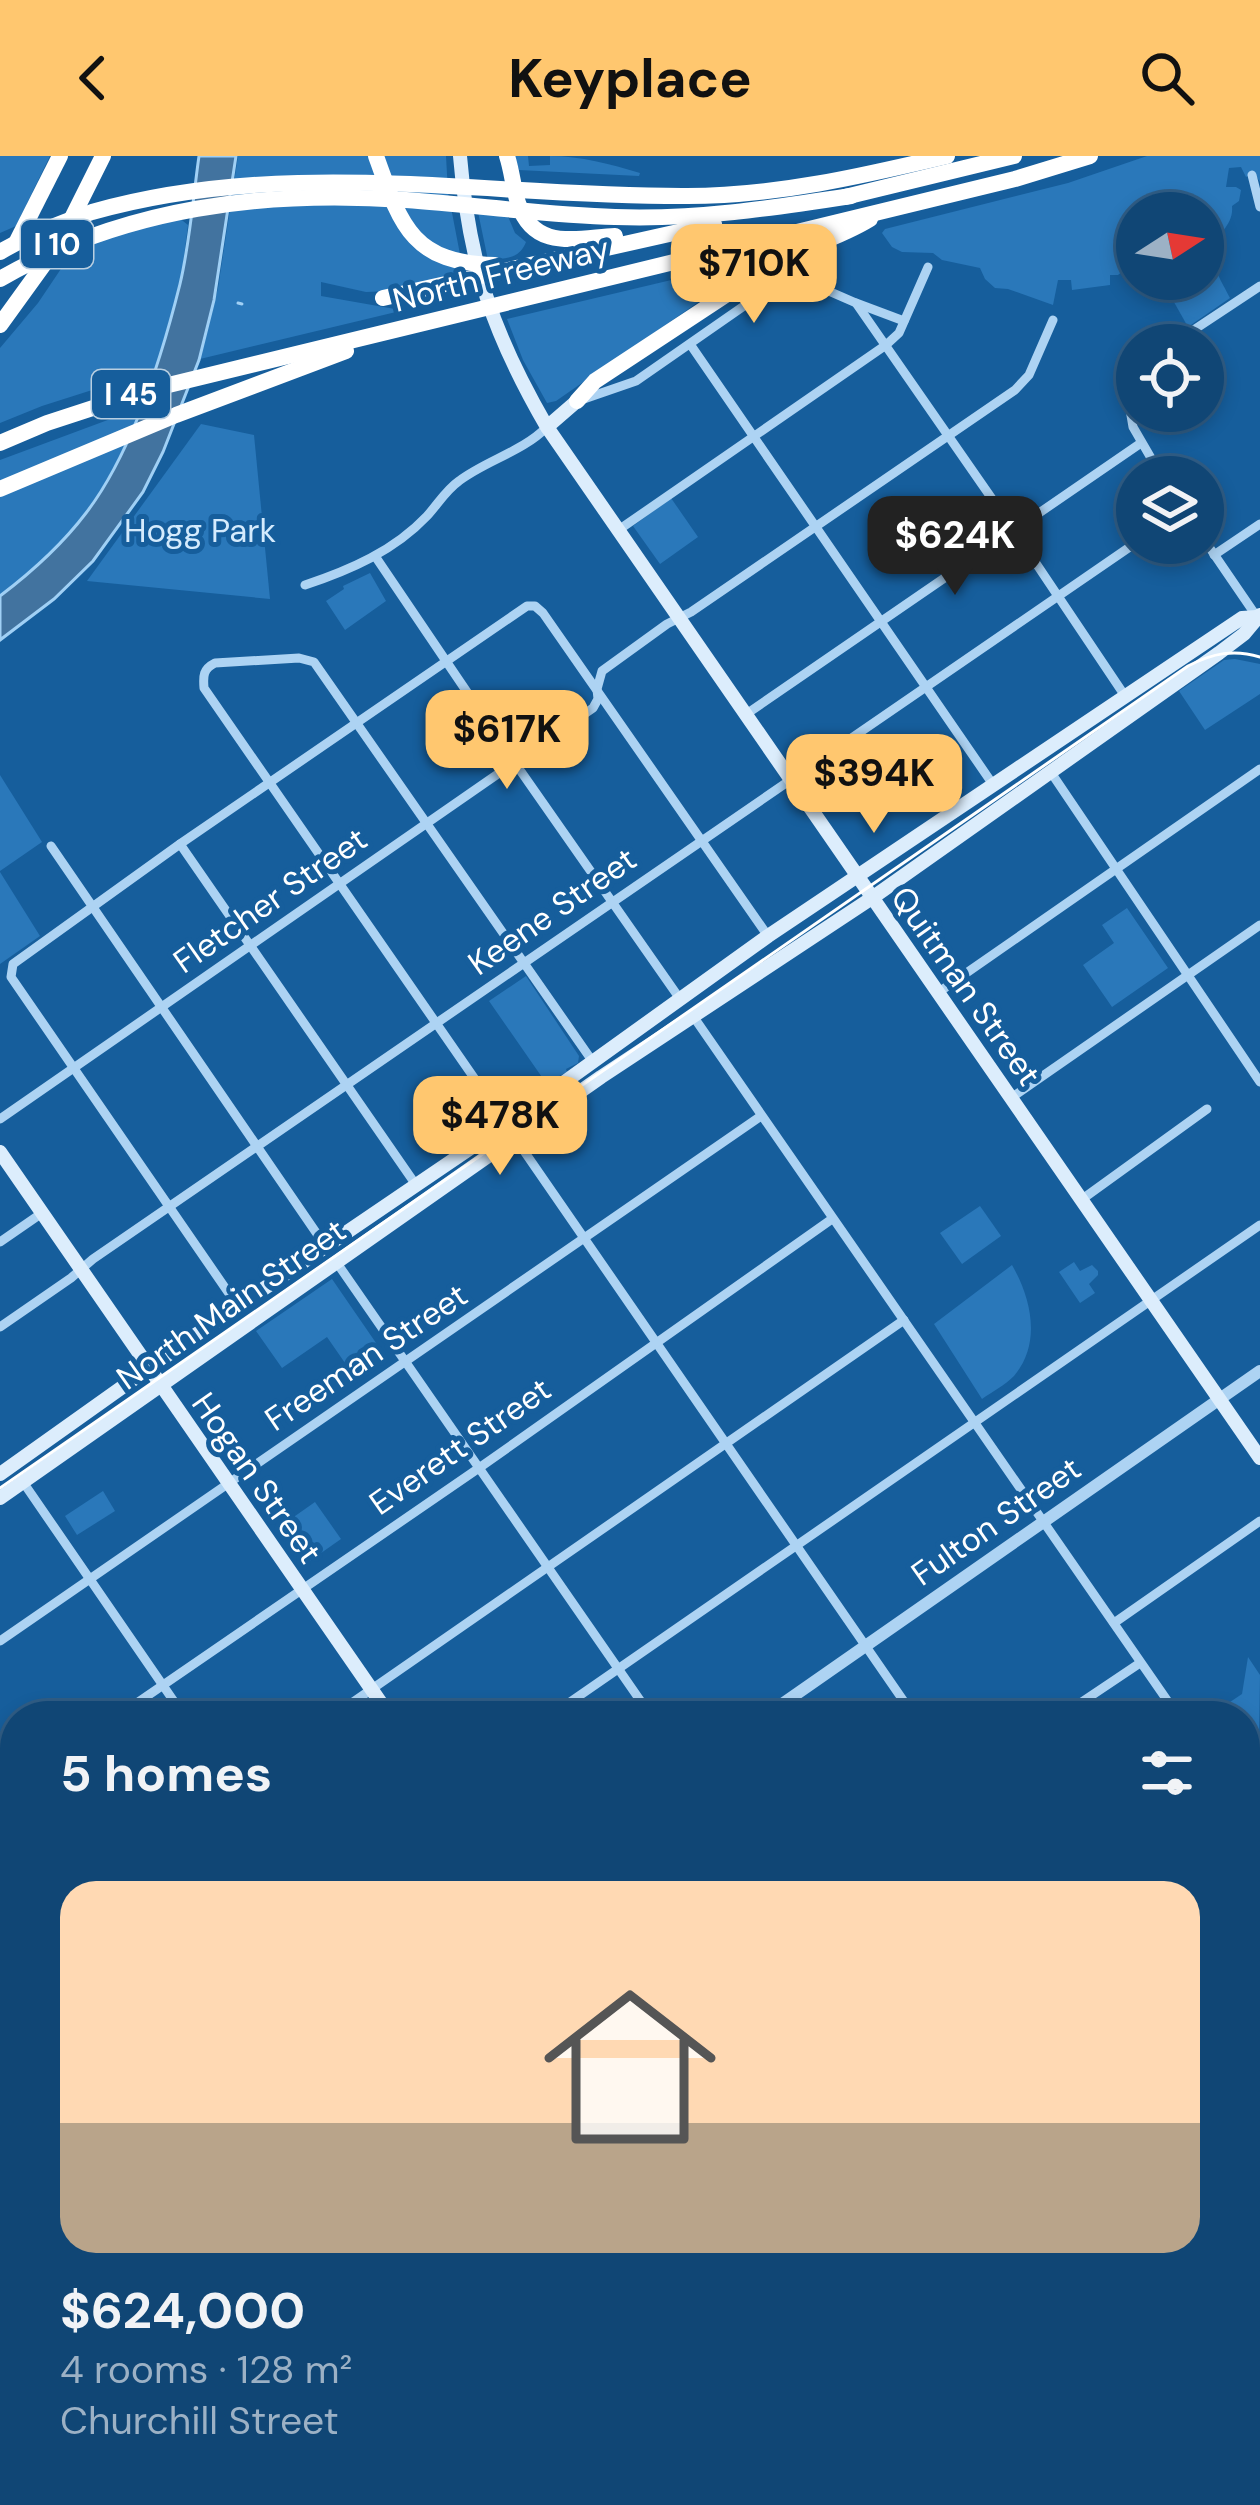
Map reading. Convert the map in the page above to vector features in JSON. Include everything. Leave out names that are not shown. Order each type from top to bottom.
[{"type":"highway","points":[[0,268],[60,156]]},
{"type":"highway","name":"I 10","points":[[0,325],[38,275],[103,156]]},
{"type":"highway","points":[[376,156],[394,208],[428,249],[456,262],[494,266],[542,260]]},
{"type":"highway","points":[[507,156],[518,204],[537,233],[565,238],[658,235]]},
{"type":"highway","name":"North Freeway","points":[[0,252],[55,225],[120,202],[226,180],[347,175],[638,196],[750,194],[947,156]]},
{"type":"highway","points":[[383,298],[1014,156]]},
{"type":"highway","name":"North Freeway","points":[[269,369],[450,318],[1015,179],[1090,156]]},
{"type":"highway","points":[[0,279],[95,235],[166,214],[231,202],[358,197],[667,218],[851,196]]},
{"type":"highway","points":[[578,401],[595,381],[777,261],[844,235],[884,211]]},
{"type":"highway","points":[[0,489],[269,369]]},
{"type":"highway","name":"I 45","points":[[0,443],[119,398],[269,369]]},
{"type":"main road","name":"Quitman Street","points":[[460,156],[465,214],[481,283],[512,364],[548,428],[1260,1458]]},
{"type":"main road","points":[[548,428],[578,401]]},
{"type":"main road","name":"North Main Street","points":[[0,1498],[337,1263],[593,1062],[768,936],[1242,618],[1259,619]]},
{"type":"main road","name":"North Main Street","points":[[0,1474],[416,1185],[693,1016],[872,898],[1259,619]]},
{"type":"main road","name":"Hogan Street","points":[[0,1152],[379,1701]]},
{"type":"street","points":[[1252,175],[1260,207]]},
{"type":"street","points":[[617,531],[886,345],[899,333],[928,267]]},
{"type":"street","points":[[578,401],[636,381],[784,278],[801,280],[904,321]]},
{"type":"street","points":[[1203,324],[1260,286]]},
{"type":"street","points":[[856,303],[1125,696]]},
{"type":"street","name":"Fletcher Street","points":[[0,1119],[593,708],[602,671],[1024,382],[1053,320]]},
{"type":"street","points":[[690,344],[994,786]]},
{"type":"street","points":[[305,585],[375,556],[426,517],[458,481],[548,428]]},
{"type":"street","points":[[1136,432],[1149,456]]},
{"type":"street","points":[[745,715],[1141,443]]},
{"type":"street","points":[[1224,548],[1260,524]]},
{"type":"street","points":[[375,556],[680,1000]]},
{"type":"street","name":"Keene Street","points":[[0,1327],[1116,557]]},
{"type":"street","points":[[1220,564],[1259,619]]},
{"type":"street","points":[[238,1308],[13,982],[13,964],[92,905],[526,606],[535,606],[768,936]]},
{"type":"street","points":[[593,1062],[321,669],[308,659],[215,663],[207,668],[204,688],[904,1701]]},
{"type":"street","points":[[939,992],[1260,769]]},
{"type":"street","points":[[1050,771],[1260,1082]]},
{"type":"street","points":[[180,844],[416,1185]]},
{"type":"street","points":[[51,846],[326,1248]]},
{"type":"street","points":[[1011,1098],[1260,925]]},
{"type":"street","points":[[693,1016],[1167,1701]]},
{"type":"street","points":[[1081,1200],[1207,1109]]},
{"type":"street","name":"Freeman Street","points":[[0,1641],[761,1116]]},
{"type":"street","points":[[0,1242],[42,1214]]},
{"type":"street","name":"Everett Street","points":[[139,1701],[832,1220]]},
{"type":"street","points":[[572,1701],[1260,1226]]},
{"type":"street","points":[[337,1263],[641,1701]]},
{"type":"street","points":[[354,1701],[904,1320]]},
{"type":"street","name":"Fulton Street","points":[[786,1701],[1260,1371]]},
{"type":"street","points":[[23,1482],[173,1701]]},
{"type":"street","points":[[1114,1623],[1260,1522]]},
{"type":"street","points":[[1084,1701],[1140,1664]]},
{"type":"green space","points":[[0,156],[50,156],[16,226],[0,233]]},
{"type":"green space","points":[[238,156],[446,156],[464,275],[389,291],[366,292],[321,282],[321,296],[396,312],[200,359],[218,288]]},
{"type":"green space","points":[[515,156],[528,156],[529,166],[550,165],[550,156],[562,156],[640,173],[519,170]]},
{"type":"green space","points":[[1147,156],[1260,156],[1260,182],[1254,173],[1246,177],[1241,167],[1229,168],[1226,187],[1241,190],[1224,229],[1224,192],[1116,192],[1116,275],[1110,275],[1110,285],[1072,290],[1071,280],[1058,280],[1053,305],[995,288],[980,268],[942,260],[933,253],[902,252],[882,233],[1068,183]]},
{"type":"green space","points":[[478,212],[507,214],[515,233],[526,242],[520,252],[488,260]]},
{"type":"green space","points":[[178,217],[188,225],[181,280],[155,370],[0,423],[0,348],[75,248]]},
{"type":"green space","points":[[768,257],[556,401],[547,403],[507,319]]},
{"type":"green space","points":[[1224,286],[1230,298],[1186,324],[1173,300],[1224,300]]},
{"type":"green space","points":[[140,408],[115,465],[85,513],[47,556],[0,596],[0,460]]},
{"type":"green space","name":"Hogg Park","points":[[201,424],[254,435],[270,599],[87,581]]},
{"type":"green space","points":[[671,498],[698,537],[660,564],[633,526]]},
{"type":"green space","points":[[370,573],[386,601],[345,630],[326,601]]},
{"type":"green space","points":[[1224,660],[1260,664],[1260,694],[1205,730],[1179,691]]},
{"type":"green space","points":[[0,775],[42,842],[0,871]]},
{"type":"green space","points":[[0,872],[40,936],[0,964]]},
{"type":"green space","points":[[1127,908],[1168,968],[1112,1007],[1083,965],[1114,943],[1102,925]]},
{"type":"green space","points":[[526,976],[579,1056],[567,1072],[546,1083],[489,1001]]},
{"type":"green space","points":[[980,1206],[1001,1236],[962,1264],[940,1233]]},
{"type":"green space","points":[[1074,1262],[1080,1271],[1092,1265],[1098,1271],[1089,1284],[1095,1293],[1080,1303],[1059,1272]]},
{"type":"green space","points":[[1012,1265],[1031,1320],[1028,1349],[1014,1376],[982,1399],[934,1324]]},
{"type":"green space","points":[[332,1279],[385,1356],[354,1376],[327,1337],[282,1368],[256,1331]]},
{"type":"green space","points":[[103,1491],[115,1511],[77,1535],[65,1516]]},
{"type":"green space","points":[[315,1502],[341,1539],[304,1565],[278,1528]]},
{"type":"green space","points":[[1248,1657],[1260,1675],[1260,1701],[1232,1701],[1242,1694]]},
{"type":"shaded area","points":[[199,156],[236,156],[214,300],[199,360],[163,452],[143,492],[93,561],[54,599],[0,640],[0,596],[76,525],[103,489],[131,433],[180,284]]},
{"type":"waterway","points":[[238,303],[242,304]]},
{"type":"tram line","points":[[0,1488],[1188,666],[1224,654],[1260,657]]}]
